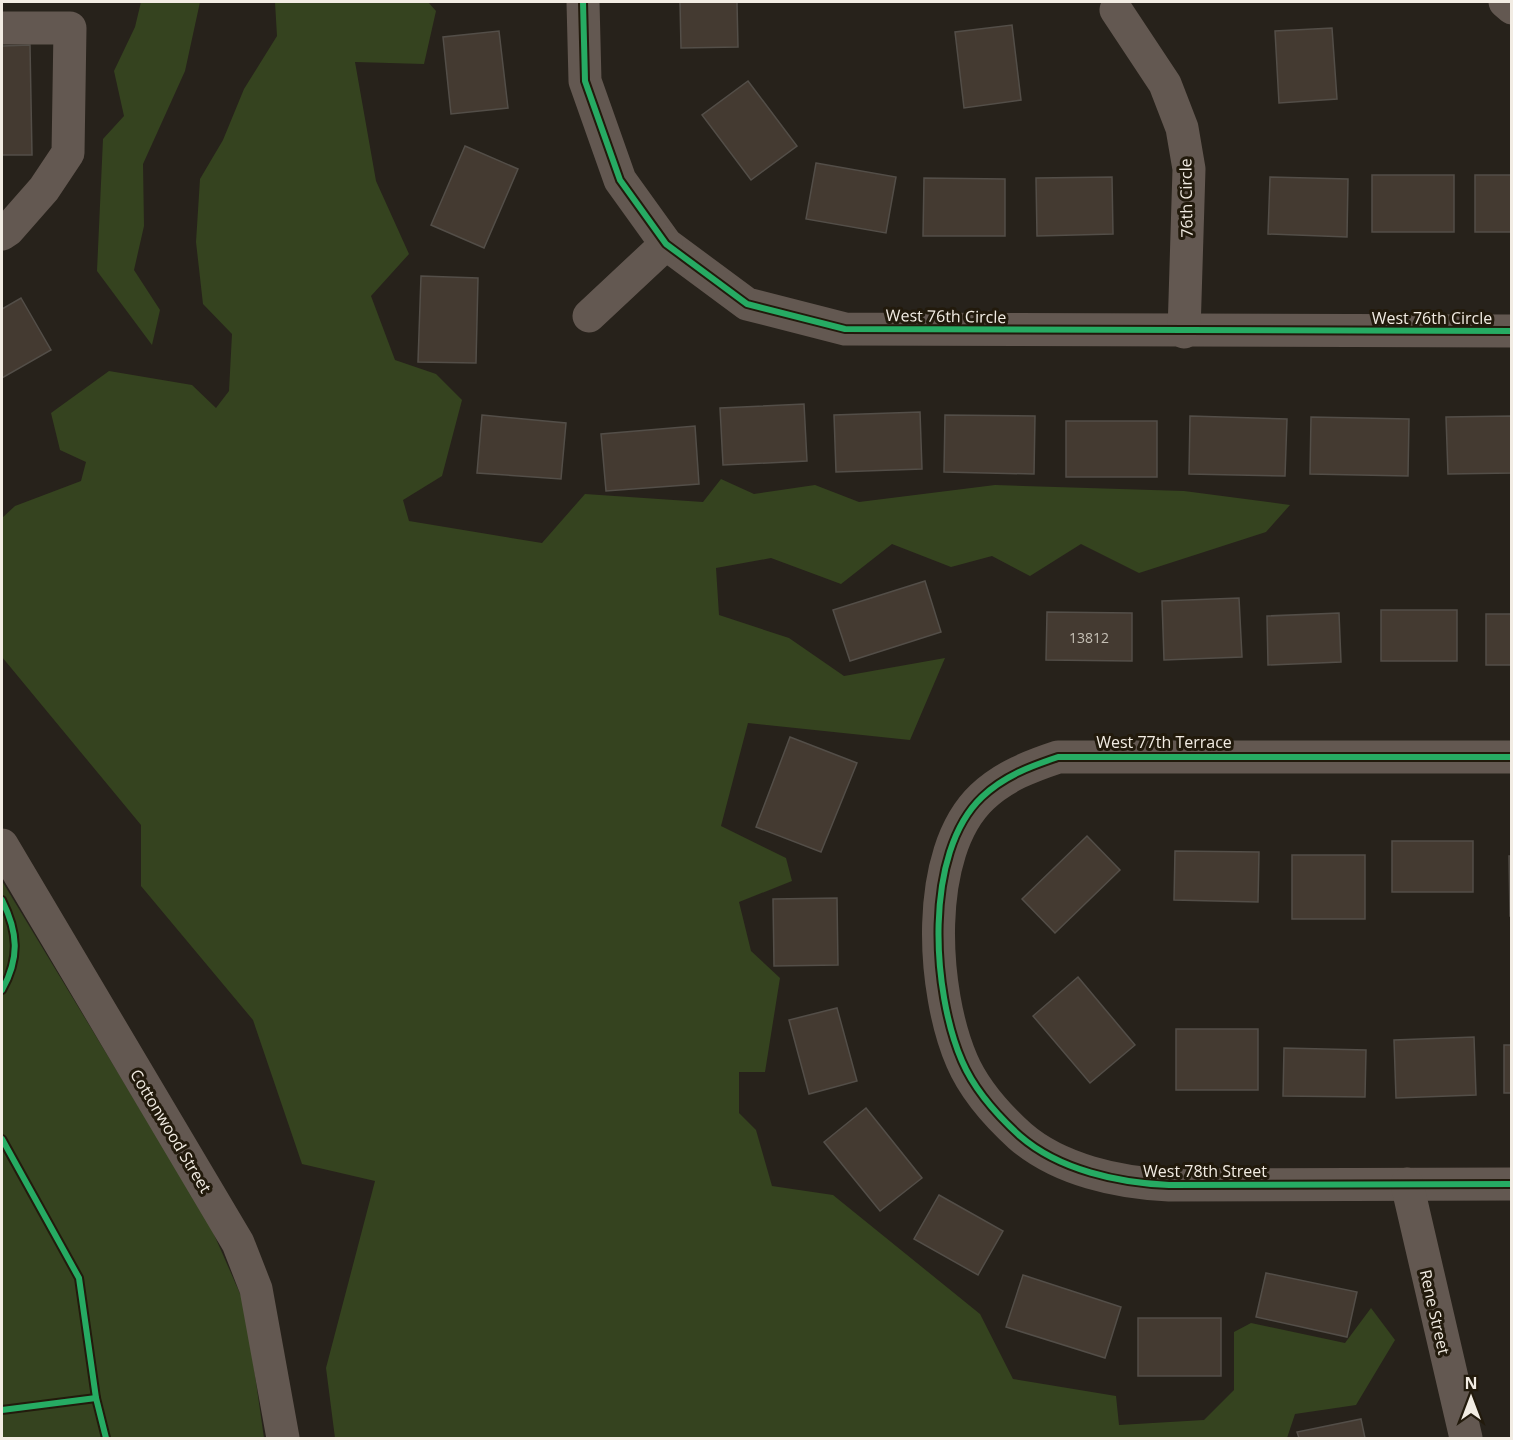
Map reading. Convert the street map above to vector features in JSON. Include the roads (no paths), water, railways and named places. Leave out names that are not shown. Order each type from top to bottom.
[{"type":"street","name":"West 76th Circle","points":[[583,2],[585,81],[620,180],[666,244],[747,304],[844,329],[1512,332]]},
{"type":"street","points":[[1506,2],[1512,8]]},
{"type":"street","name":"76th Circle","points":[[1116,10],[1165,84],[1182,128],[1189,169],[1184,332]]},
{"type":"street","points":[[2,234],[44,189],[68,153],[70,28],[7,19]]},
{"type":"street","points":[[589,316],[666,244]]},
{"type":"street","name":"West 77th Terrace","points":[[939,940],[939,910],[953,840],[982,797],[1021,769],[1058,757],[1512,757]]},
{"type":"street","name":"Cottonwood Street","points":[[2,845],[238,1243],[256,1289],[283,1438]]},
{"type":"street","name":"West 78th Street","points":[[939,940],[939,972],[947,1022],[963,1063],[990,1106],[1022,1138],[1073,1168],[1146,1184],[1512,1184]]},
{"type":"street","name":"Rene Street","points":[[1407,1184],[1466,1438]]}]
